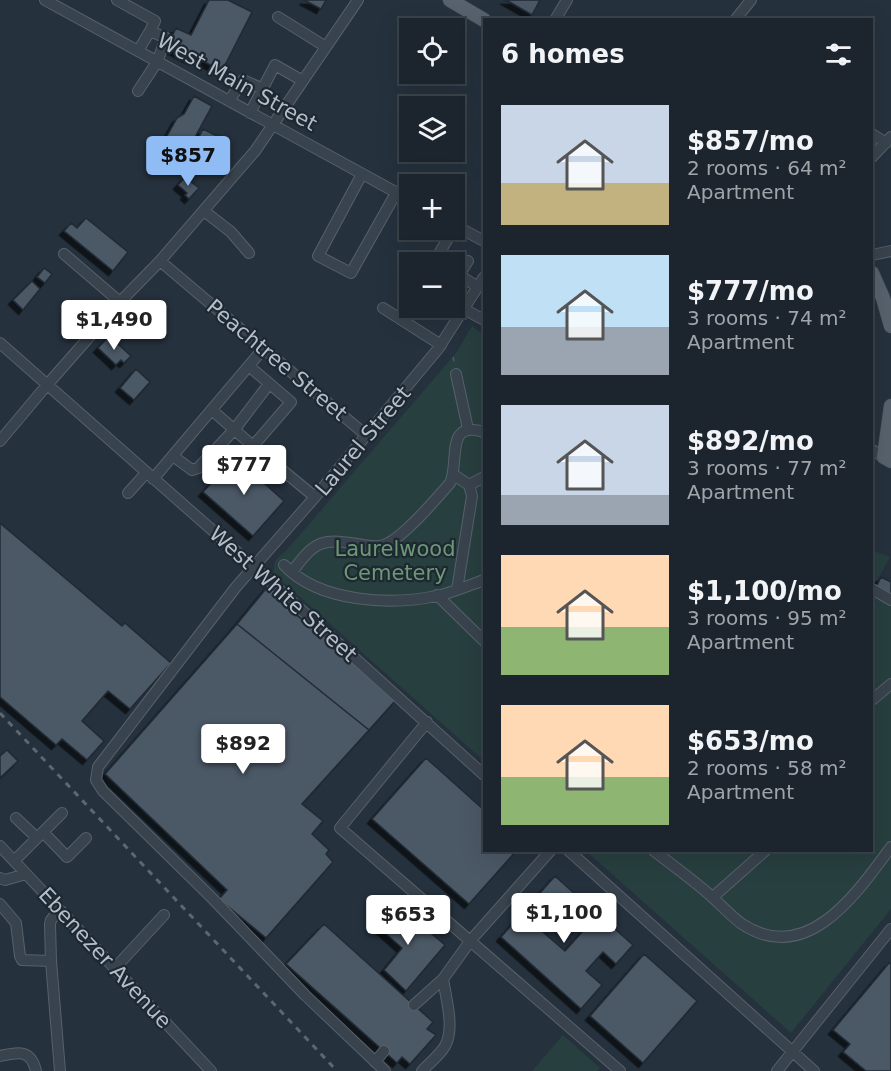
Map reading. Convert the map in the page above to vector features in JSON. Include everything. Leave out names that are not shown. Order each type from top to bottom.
[{"type":"main road","points":[[450,0],[483,19]]},
{"type":"main road","points":[[873,275],[883,298],[891,326]]},
{"type":"main road","points":[[882,456],[891,406]]},
{"type":"street","name":"West Main Street","points":[[45,0],[64,4],[157,62],[399,194]]},
{"type":"street","points":[[117,0],[155,21],[138,51]]},
{"type":"street","points":[[0,441],[255,151],[358,0]]},
{"type":"street","points":[[556,18],[567,0]]},
{"type":"street","points":[[737,18],[751,0]]},
{"type":"street","points":[[278,17],[326,47]]},
{"type":"street","points":[[138,91],[157,62],[166,38],[150,31]]},
{"type":"street","points":[[250,113],[275,65],[303,81]]},
{"type":"street","points":[[229,101],[243,80],[263,89]]},
{"type":"street","points":[[873,134],[888,140],[873,156]]},
{"type":"street","points":[[362,174],[318,256],[351,273],[396,193]]},
{"type":"street","points":[[204,211],[231,232],[249,253]]},
{"type":"street","points":[[465,232],[483,240]]},
{"type":"street","points":[[873,255],[891,251]]},
{"type":"street","points":[[64,254],[120,302]]},
{"type":"street","name":"Peachtree Street","points":[[160,261],[367,436]]},
{"type":"street","points":[[465,266],[468,261]]},
{"type":"street","name":"Laurel Street","points":[[465,307],[483,279]]},
{"type":"street","points":[[465,282],[478,287]]},
{"type":"street","points":[[383,308],[441,345]]},
{"type":"street","points":[[465,310],[483,319]]},
{"type":"street","name":"Laurel Street","points":[[375,1062],[305,995],[213,899],[103,791],[96,780],[98,766],[236,587],[367,436],[441,345],[458,318]]},
{"type":"street","name":"West White Street","points":[[0,343],[254,567],[483,774]]},
{"type":"street","points":[[128,493],[173,456],[263,349]]},
{"type":"street","points":[[250,367],[291,402],[253,446]]},
{"type":"street","points":[[456,374],[468,429]]},
{"type":"street","points":[[173,456],[192,470],[198,468],[234,430],[269,384]]},
{"type":"street","points":[[213,411],[315,497]]},
{"type":"street","points":[[483,432],[471,428],[460,436],[453,459],[454,475],[443,492],[409,527],[389,543],[376,547],[341,541],[322,543],[288,568],[315,588],[338,594],[397,600],[437,595],[483,580]]},
{"type":"street","points":[[454,475],[469,485],[471,502],[457,590]]},
{"type":"street","points":[[469,485],[483,478]]},
{"type":"street","points":[[873,591],[891,600]]},
{"type":"street","points":[[437,595],[483,640]]},
{"type":"street","points":[[873,699],[891,684]]},
{"type":"street","points":[[427,722],[340,828],[619,1071]]},
{"type":"street","points":[[14,861],[62,813]]},
{"type":"street","points":[[16,818],[67,857],[86,838]]},
{"type":"street","name":"Ebenezer Avenue","points":[[0,846],[211,1071]]},
{"type":"street","points":[[656,852],[740,922],[751,929],[772,936],[799,934],[815,928],[845,905],[869,878],[891,847]]},
{"type":"street","points":[[416,1007],[443,979],[471,940],[549,852]]},
{"type":"street","points":[[570,852],[814,1071]]},
{"type":"street","points":[[712,897],[764,852]]},
{"type":"street","points":[[0,878],[5,880],[26,874]]},
{"type":"street","points":[[0,904],[16,923],[22,960],[51,961]]},
{"type":"street","points":[[59,910],[51,920],[51,961],[60,1071]]},
{"type":"street","points":[[115,968],[164,915]]},
{"type":"street","points":[[777,1071],[891,929]]},
{"type":"street","points":[[422,1071],[444,1048],[449,1037],[450,1026],[443,979]]},
{"type":"street","points":[[428,994],[446,1007]]},
{"type":"street","points":[[384,1051],[375,1062],[385,1071]]},
{"type":"street","points":[[0,1056],[14,1053],[24,1054],[33,1061],[36,1071]]},
{"type":"green space","name":"Laurelwood Cemetery","points":[[472,326],[483,334],[483,760],[274,574],[278,558],[456,353]]},
{"type":"green space","points":[[873,550],[890,557],[874,586],[891,595],[891,909],[791,1033],[587,852],[873,852]]},
{"type":"green space","points":[[563,1035],[600,1068],[597,1071],[532,1071]]},
{"type":"building","points":[[209,0],[228,0],[252,12],[222,71],[191,55],[190,59],[167,47],[176,28],[191,35]]},
{"type":"building","points":[[304,0],[326,0],[321,9]]},
{"type":"building","points":[[506,0],[540,0],[532,15]]},
{"type":"building","points":[[194,96],[212,106],[189,148],[167,136]]},
{"type":"building","points":[[203,129],[225,140],[219,151],[210,147],[204,158],[191,152]]},
{"type":"building","points":[[185,177],[199,188],[189,199],[185,195],[187,193],[178,185]]},
{"type":"building","points":[[86,218],[128,252],[113,271],[64,231],[71,223],[77,228]]},
{"type":"building","points":[[44,268],[52,274],[45,283],[37,277]]},
{"type":"building","points":[[32,281],[40,289],[23,310],[13,300]]},
{"type":"building","points":[[109,336],[131,356],[124,363],[121,360],[116,365],[98,348]]},
{"type":"building","points":[[136,369],[150,382],[134,400],[120,388]]},
{"type":"building","points":[[235,457],[284,501],[253,536],[203,492]]},
{"type":"building","points":[[0,523],[122,626],[125,623],[171,663],[130,709],[108,691],[82,721],[104,741],[87,760],[62,739],[56,745],[0,697]]},
{"type":"building","points":[[881,577],[891,582],[891,595],[876,587]]},
{"type":"building","points":[[269,585],[281,596],[278,600],[344,653],[395,701],[369,730],[237,624]]},
{"type":"building","points":[[237,624],[369,730],[302,804],[323,821],[312,834],[329,850],[326,854],[333,862],[266,938],[219,899],[227,890],[105,774]]},
{"type":"building","points":[[7,750],[18,761],[0,778],[0,756]]},
{"type":"building","points":[[426,758],[483,809],[483,852],[515,852],[469,904],[372,819]]},
{"type":"building","points":[[555,876],[576,895],[543,932],[565,951],[598,914],[633,945],[616,964],[603,952],[586,971],[602,985],[581,1009],[501,937]]},
{"type":"building","points":[[394,902],[445,945],[406,991],[384,970],[402,948],[375,924]]},
{"type":"building","points":[[324,924],[433,1022],[427,1029],[436,1035],[410,1064],[402,1057],[397,1063],[286,964]]},
{"type":"building","points":[[644,954],[697,1001],[643,1063],[590,1016]]},
{"type":"building","points":[[889,963],[891,964],[891,1071],[866,1071],[843,1052],[850,1044],[833,1030]]},
{"type":"railway","points":[[0,713],[337,1071]]}]
